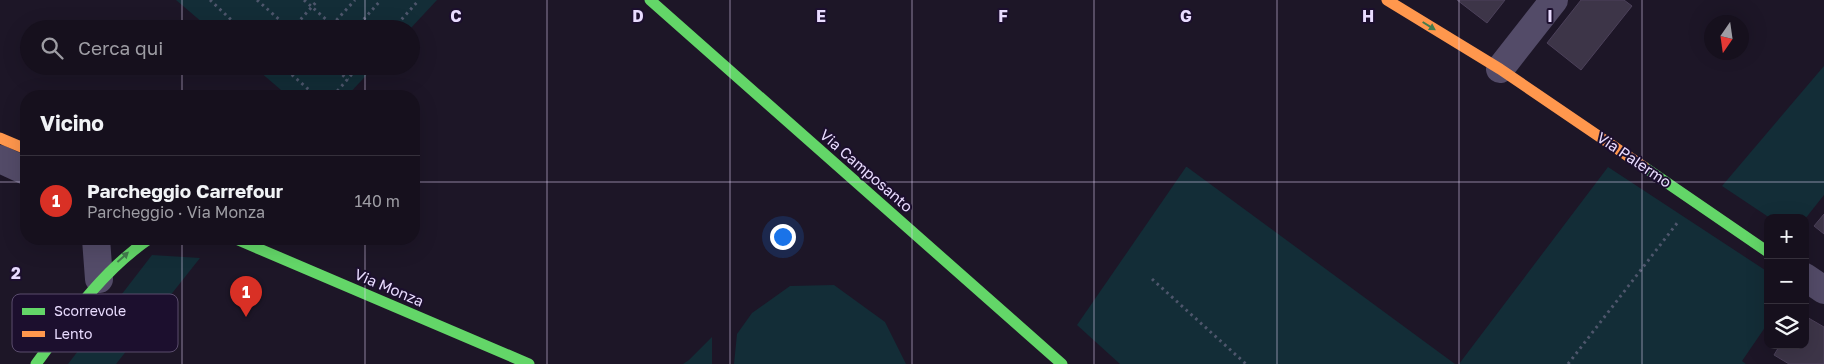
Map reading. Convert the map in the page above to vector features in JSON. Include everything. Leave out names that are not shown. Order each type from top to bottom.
[{"type":"street","name":"Via Camposanto","points":[[650,0],[1062,364]]},
{"type":"street","name":"Via Palermo","points":[[1387,0],[1500,69],[1764,249]]},
{"type":"street","points":[[1500,69],[1554,0]]},
{"type":"street","points":[[0,138],[20,146]]},
{"type":"street","points":[[0,159],[20,168]]},
{"type":"street","points":[[96,245],[98,279]]},
{"type":"street","points":[[87,294],[98,279],[139,245]]},
{"type":"street","name":"Via Monza","points":[[250,245],[529,364]]},
{"type":"street","points":[[1809,280],[1824,290]]},
{"type":"street","points":[[36,364],[45,352]]},
{"type":"path","points":[[210,0],[231,20]]},
{"type":"path","points":[[257,0],[280,20]]},
{"type":"path","points":[[304,0],[326,20]]},
{"type":"path","points":[[300,20],[318,0]]},
{"type":"path","points":[[337,20],[355,0]]},
{"type":"path","points":[[364,20],[381,0]]},
{"type":"path","points":[[401,20],[419,0]]},
{"type":"path","points":[[292,75],[309,90]]},
{"type":"path","points":[[343,75],[348,80]]},
{"type":"path","points":[[338,90],[352,75]]},
{"type":"path","points":[[1568,364],[1694,201]]},
{"type":"path","points":[[1152,278],[1246,364]]},
{"type":"shaded area","points":[[176,0],[437,0],[418,20],[199,20]]},
{"type":"shaded area","points":[[1824,66],[1824,195],[1809,214],[1764,214],[1722,186]]},
{"type":"shaded area","points":[[264,75],[367,75],[353,90],[281,90]]},
{"type":"shaded area","points":[[1186,167],[1455,364],[1120,364],[1077,325]]},
{"type":"shaded area","points":[[1608,167],[1764,269],[1764,329],[1742,361],[1746,364],[1459,364]]},
{"type":"shaded area","points":[[152,255],[200,258],[171,294],[122,294]]},
{"type":"shaded area","points":[[834,285],[885,322],[906,364],[734,364],[737,334],[752,313],[790,286]]},
{"type":"shaded area","points":[[712,337],[712,364],[683,364],[689,360]]},
{"type":"shaded area","points":[[77,352],[126,352],[116,364],[68,364]]},
{"type":"building","points":[[1457,0],[1505,0],[1487,23]]},
{"type":"building","points":[[1581,0],[1624,0],[1632,6],[1581,70],[1547,43]]},
{"type":"building","points":[[1824,214],[1824,234],[1814,226]]},
{"type":"building","points":[[1809,318],[1824,327],[1824,364],[1789,364],[1774,355],[1778,349],[1809,349]]},
{"type":"traffic: fast","points":[[650,0],[1062,364]]},
{"type":"traffic: fast","points":[[1644,167],[1764,249]]},
{"type":"traffic: fast","points":[[90,294],[116,266],[141,245]]},
{"type":"traffic: fast","points":[[250,245],[529,364]]},
{"type":"traffic: fast","points":[[36,364],[45,352]]},
{"type":"traffic: slow","points":[[1387,0],[1500,69],[1644,167]]},
{"type":"traffic: slow","points":[[0,138],[20,146]]},
{"type":"place","name":"Parcheggio Carrefour","points":[[246,317]]}]
